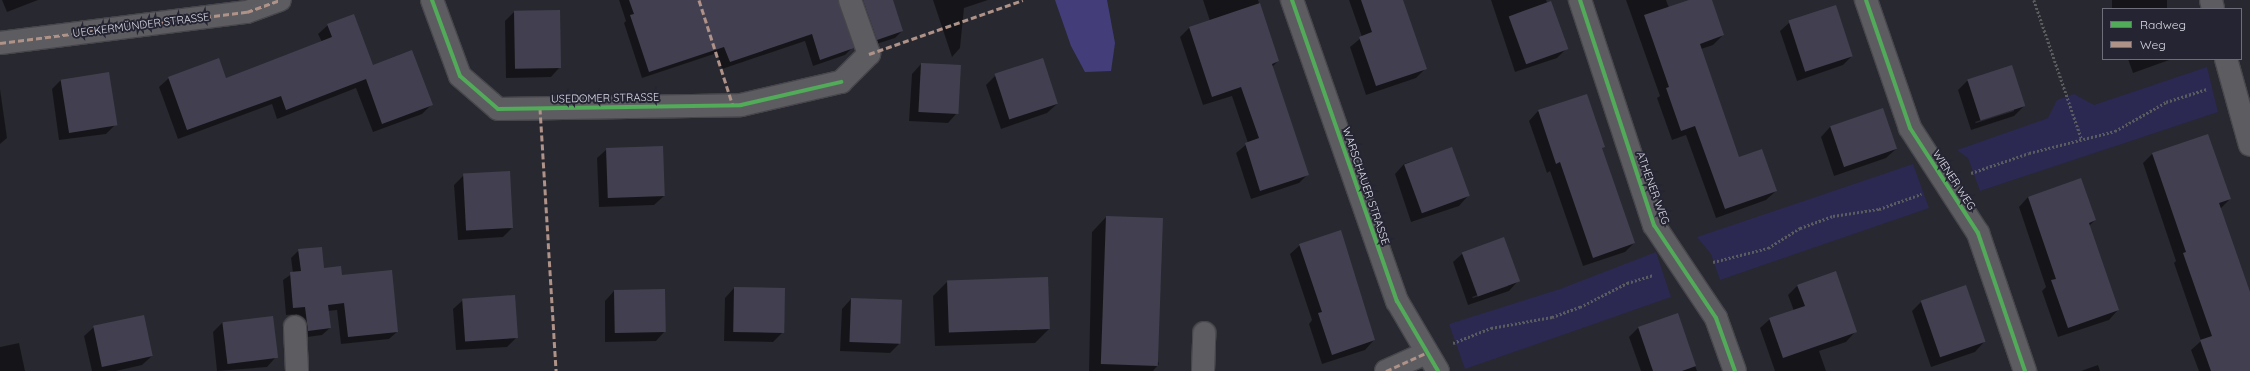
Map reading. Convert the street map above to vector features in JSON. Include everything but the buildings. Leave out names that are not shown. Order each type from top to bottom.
[{"type":"street","name":"UECKERMÜNDER STRASSE","points":[[0,43],[247,12],[280,0]]},
{"type":"street","name":"USEDOMER STRASSE","points":[[432,0],[460,76],[498,109],[741,105],[841,82],[869,54],[850,0]]},
{"type":"street","name":"WARSCHAUER STRASSE","points":[[1292,0],[1397,301],[1426,353],[1438,371]]},
{"type":"street","name":"ATHENER WEG","points":[[1580,0],[1654,224],[1716,318],[1735,371]]},
{"type":"street","name":"WIENER WEG","points":[[1866,0],[1910,128],[1978,233],[2025,371]]},
{"type":"street","points":[[2226,60],[2232,86],[2250,145]]},
{"type":"street","points":[[295,327],[297,371]]},
{"type":"street","points":[[1203,371],[1204,333]]},
{"type":"street","points":[[1386,371],[1426,353]]},
{"type":"path","points":[[2034,0],[2082,140]]},
{"type":"path","points":[[1426,353],[1491,328],[1559,314],[1580,307],[1627,283],[1682,266],[1719,262],[1768,248],[1800,228],[1833,216],[1879,209],[1920,195],[1946,182],[2029,153],[2115,131],[2166,102],[2206,89],[2232,86]]},
{"type":"shaded area","points":[[1055,0],[1107,0],[1115,43],[1111,71],[1085,72],[1071,46]]},
{"type":"shaded area","points":[[2207,67],[2218,112],[1980,191],[1968,158],[1957,150],[2048,118],[2057,100],[2074,94],[2094,105]]},
{"type":"shaded area","points":[[1913,164],[1929,208],[1720,280],[1711,254],[1697,237]]},
{"type":"shaded area","points":[[1656,252],[1671,297],[1465,369],[1449,324],[1560,289]]},
{"type":"marked path","points":[[0,43],[247,12],[280,0]]},
{"type":"marked path","points":[[699,0],[733,106]]},
{"type":"marked path","points":[[869,54],[1023,0]]},
{"type":"marked path","points":[[540,108],[556,371]]},
{"type":"marked path","points":[[1386,371],[1426,353]]},
{"type":"cycle path","points":[[432,0],[460,76],[498,109],[741,105],[841,82]]},
{"type":"cycle path","points":[[1292,0],[1397,301],[1438,371]]},
{"type":"cycle path","points":[[1580,0],[1654,225],[1716,318],[1735,371]]},
{"type":"cycle path","points":[[1866,0],[1910,128],[1978,233],[2025,371]]}]
